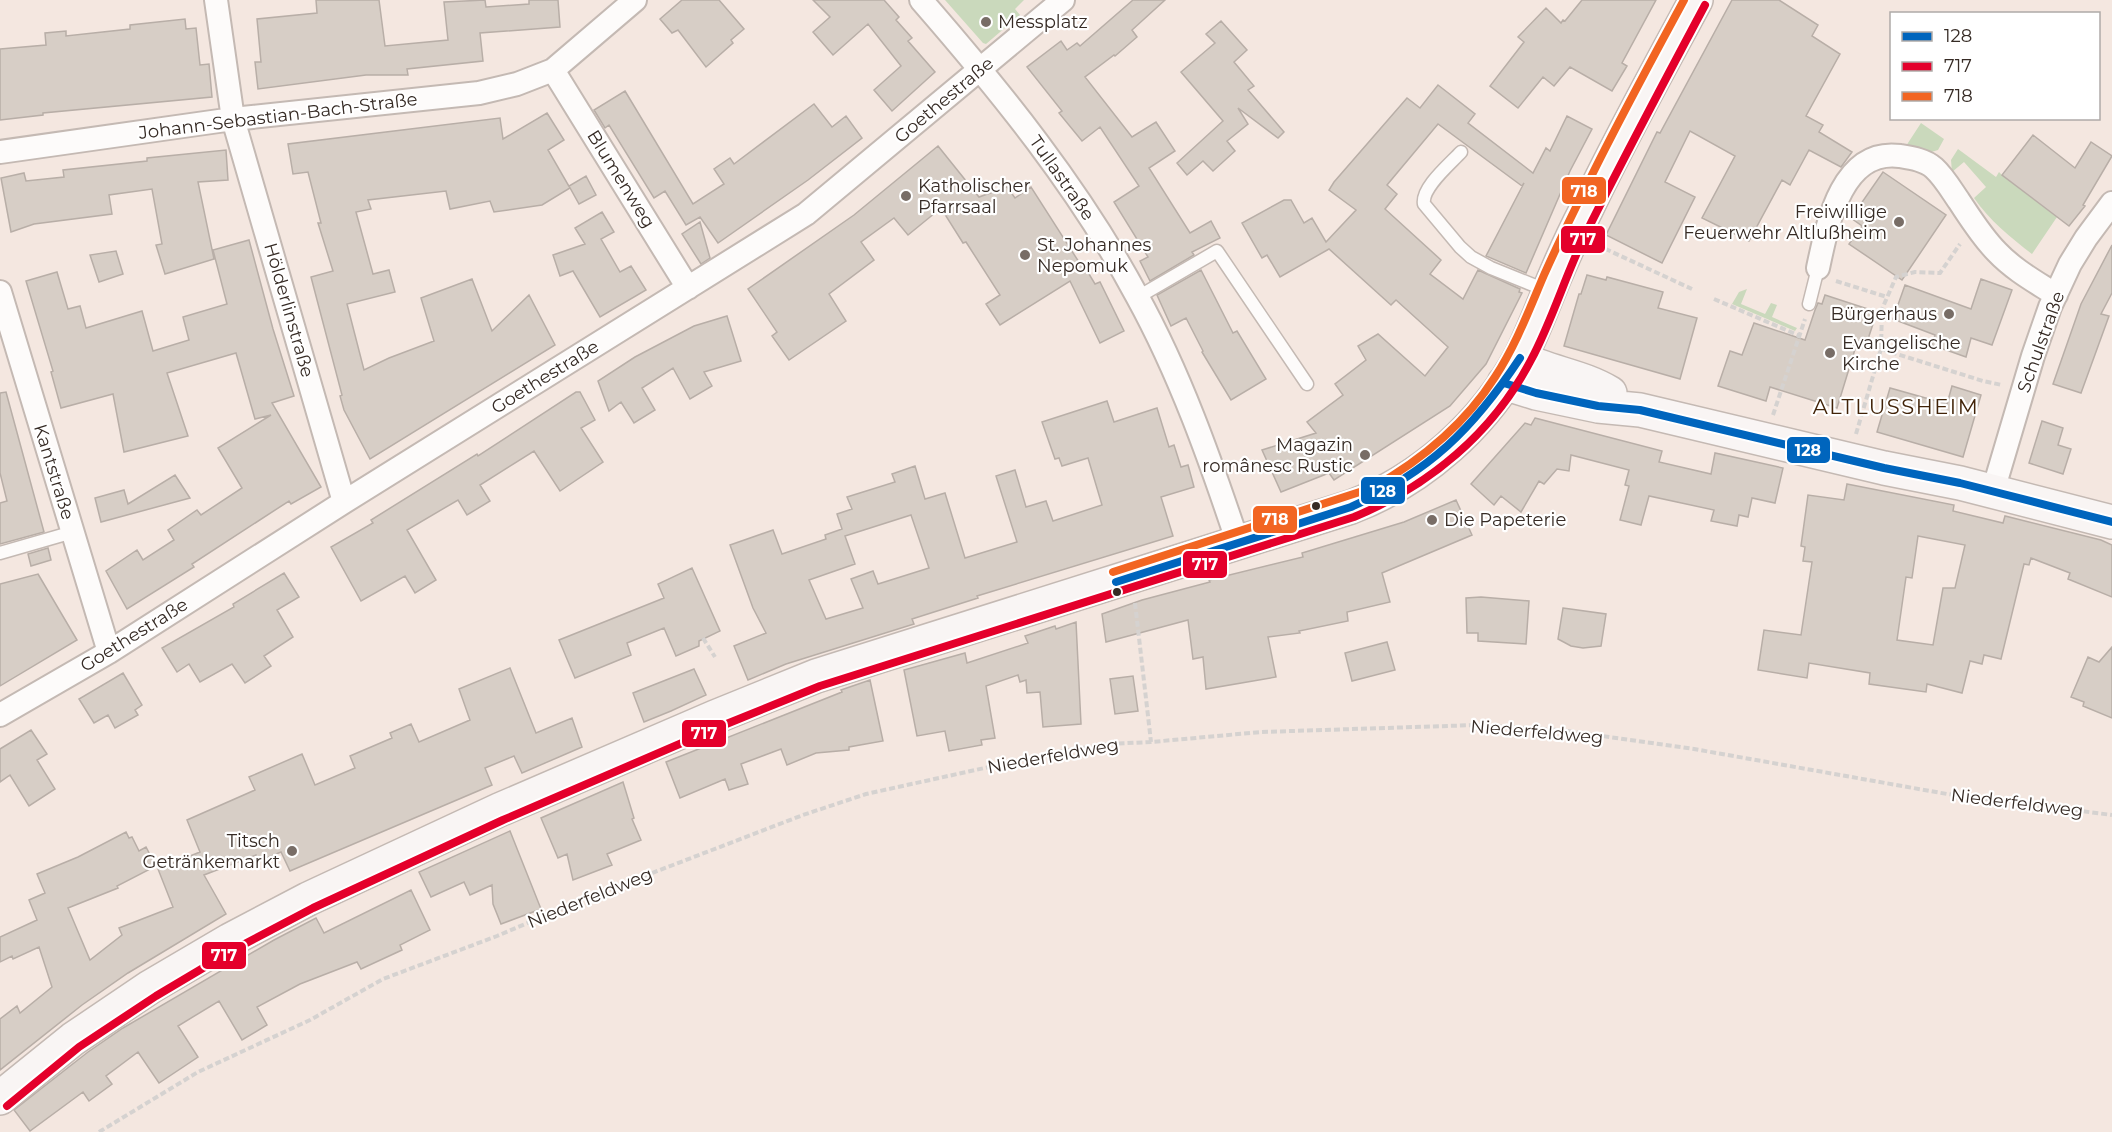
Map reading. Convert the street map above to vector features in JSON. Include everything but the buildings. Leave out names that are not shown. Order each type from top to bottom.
[{"type":"street","name":"Hölderlinstraße","points":[[216,0],[233,119],[344,502]]},
{"type":"street","name":"Johann-Sebastian-Bach-Straße","points":[[0,152],[233,119],[479,93],[517,84],[553,70],[636,0]]},
{"type":"street","name":"Tullastraße","points":[[921,0],[981,69],[1037,141],[1110,248],[1138,297],[1187,401],[1238,543]]},
{"type":"street","name":"Goethestraße","points":[[0,715],[109,652],[344,502],[806,214],[1063,0]]},
{"type":"street","points":[[0,1098],[73,1040],[150,987],[230,940],[308,899],[402,855],[641,749],[816,676],[1351,507],[1376,498],[1401,484],[1450,446],[1479,416],[1512,371],[1617,146],[1696,0]]},
{"type":"street","name":"Blumenweg","points":[[553,70],[688,288]]},
{"type":"street","points":[[1817,272],[1834,204],[1851,177],[1868,160],[1895,155],[1920,160],[1934,168],[1974,224],[1999,254],[2015,268],[2056,295]]},
{"type":"street","name":"Schulstraße","points":[[1994,491],[1999,466],[2033,356],[2056,295],[2070,264],[2112,203]]},
{"type":"street","name":"Kantstraße","points":[[0,292],[109,652]]},
{"type":"street","points":[[1512,371],[1536,393],[1598,406],[1640,410],[1764,441],[1994,491],[2112,522]]},
{"type":"lane","points":[[1461,152],[1429,187],[1423,197],[1425,207],[1467,255],[1491,268],[1549,291]]},
{"type":"lane","points":[[1138,297],[1218,251],[1307,384]]},
{"type":"lane","points":[[1809,304],[1817,272]]},
{"type":"lane","points":[[0,553],[73,532]]},
{"type":"path","points":[[1848,459],[1881,349],[1882,309],[1896,277],[1915,272],[1941,273],[1974,224]]},
{"type":"path","points":[[1574,236],[1692,289]]},
{"type":"path","points":[[1817,272],[1887,297]]},
{"type":"path","points":[[1714,299],[1800,336]]},
{"type":"path","points":[[1764,441],[1809,304]]},
{"type":"path","points":[[1881,349],[1983,381],[2024,390]]},
{"type":"path","points":[[1132,577],[1151,742]]},
{"type":"path","points":[[703,638],[715,657]]},
{"type":"path","name":"Niederfeldweg","points":[[99,1132],[198,1072],[310,1020],[383,979],[803,815],[866,794],[1062,751],[1109,744],[1261,732],[1477,725],[1560,730],[1694,749],[1947,795],[2112,814]]},
{"type":"green space","name":"Messplatz","points":[[945,0],[1024,0],[1015,9],[1020,15],[986,44]]},
{"type":"green space","points":[[1921,123],[1944,139],[1938,150],[1928,153],[1906,146]]},
{"type":"green space","points":[[1958,149],[1996,177],[1999,172],[2057,217],[2032,254],[1986,214],[1974,198],[1986,187],[1964,162],[1952,172],[1951,160]]},
{"type":"green space","points":[[1747,289],[1741,304],[1765,314],[1771,303],[1777,305],[1772,317],[1797,328],[1795,331],[1732,304],[1739,292]]},
{"type":"transit line","name":"718","points":[[1113,572],[1372,488],[1407,466],[1456,426],[1483,394],[1509,352],[1597,165],[1684,0]]},
{"type":"transit line","name":"717","points":[[7,1106],[79,1047],[156,996],[235,949],[313,908],[503,820],[820,686],[1354,517],[1408,490],[1433,473],[1478,434],[1516,386],[1539,344],[1587,231],[1705,5]]},
{"type":"transit line","name":"128","points":[[1116,582],[1351,507],[1379,493],[1404,479],[1447,446],[1485,406],[1520,358]]},
{"type":"transit line","name":"128","points":[[1504,383],[1536,393],[1598,406],[1640,410],[1884,468],[1960,483],[2112,522]]},
{"type":"place","name":"Messplatz","points":[[986,22]]},
{"type":"place","name":"Katholischer Pfarrsaal","points":[[906,196]]},
{"type":"place","name":"Freiwillige Feuerwehr Altlußheim","points":[[1899,222]]},
{"type":"place","name":"St. Johannes Nepomuk","points":[[1025,255]]},
{"type":"place","name":"Bürgerhaus","points":[[1949,314]]},
{"type":"place","name":"Evangelische Kirche","points":[[1830,353]]},
{"type":"place","name":"Magazin românesc Rustic","points":[[1365,455]]},
{"type":"place","name":"Die Papeterie","points":[[1432,520]]},
{"type":"place","name":"Titsch Getränkemarkt","points":[[292,851]]},
{"type":"district","name":"ALTLUSSHEIM","points":[[1896,407]]}]
